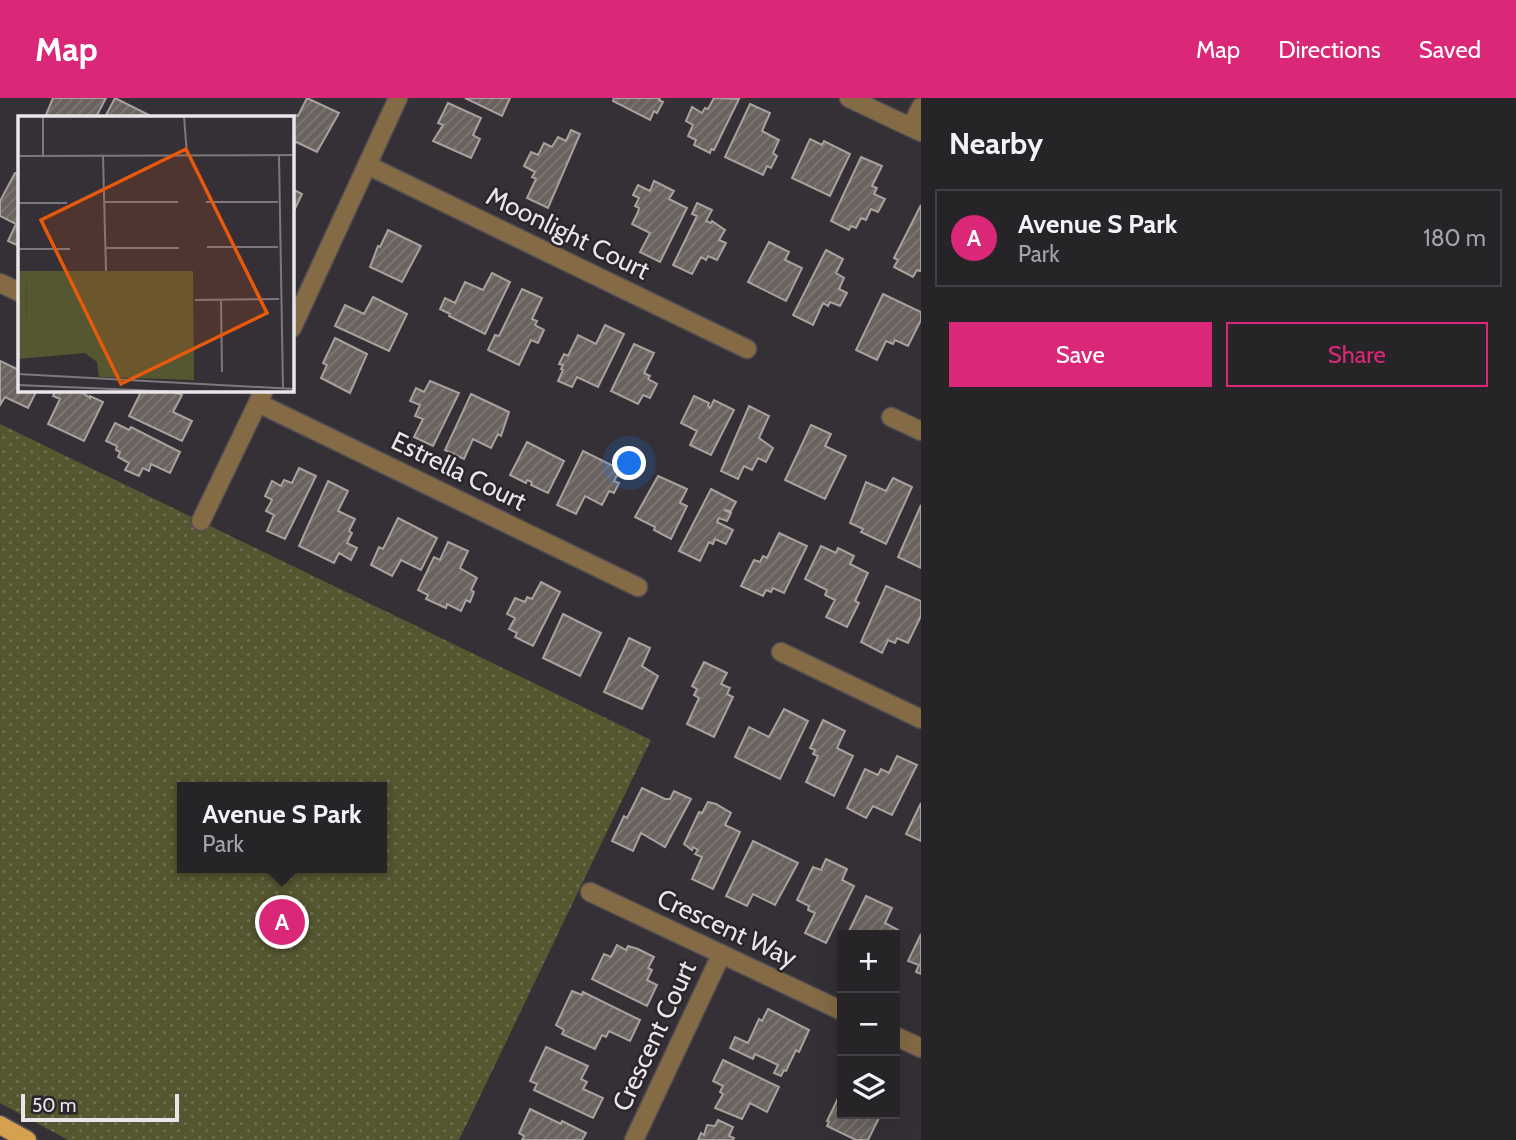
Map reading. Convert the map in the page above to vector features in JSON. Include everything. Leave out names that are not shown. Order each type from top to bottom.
[{"type":"main road","points":[[0,1125],[27,1140]]},
{"type":"street","points":[[294,324],[398,98]]},
{"type":"street","points":[[849,98],[916,130],[921,107]]},
{"type":"street","name":"Moonlight Court","points":[[367,165],[747,349]]},
{"type":"street","points":[[0,283],[18,292]]},
{"type":"street","points":[[201,521],[261,397]]},
{"type":"street","name":"Estrella Court","points":[[261,397],[638,587]]},
{"type":"street","points":[[891,417],[921,431]]},
{"type":"street","points":[[781,652],[921,719]]},
{"type":"street","name":"Crescent Way","points":[[590,892],[837,1009]]},
{"type":"street","name":"Crescent Court","points":[[634,1140],[721,955]]},
{"type":"street","points":[[900,1038],[921,1048]]},
{"type":"green space","points":[[0,424],[651,740],[459,1140],[68,1140],[0,1103]]},
{"type":"building","points":[[53,98],[106,98],[97,116],[45,116]]},
{"type":"building","points":[[115,98],[149,115],[148,116],[106,116]]},
{"type":"building","points":[[307,98],[339,113],[317,152],[294,141],[294,118]]},
{"type":"building","points":[[465,98],[510,98],[502,116]]},
{"type":"building","points":[[614,98],[660,98],[663,102],[650,120],[613,101]]},
{"type":"building","points":[[714,98],[739,99],[714,150],[711,149],[710,153],[694,145],[696,140],[688,136],[693,125],[686,121],[692,107],[702,113],[705,108],[708,109]]},
{"type":"building","points":[[448,103],[481,118],[473,135],[480,139],[471,158],[433,141],[443,125],[438,123]]},
{"type":"building","points":[[750,104],[770,113],[762,131],[779,140],[773,153],[777,156],[771,168],[767,166],[763,175],[725,157]]},
{"type":"building","points":[[571,130],[580,134],[548,208],[527,198],[536,179],[532,177],[535,172],[524,166],[531,152],[538,155],[544,143],[552,147],[558,137],[566,141]]},
{"type":"building","points":[[810,139],[822,145],[824,141],[850,154],[830,196],[792,178]]},
{"type":"building","points":[[861,157],[882,166],[872,186],[877,188],[874,194],[885,199],[878,212],[871,209],[866,220],[861,218],[856,228],[851,226],[849,230],[831,221]]},
{"type":"building","points":[[15,173],[18,174],[18,246],[8,241],[16,224],[0,216],[0,201]]},
{"type":"building","points":[[654,181],[674,191],[669,199],[687,208],[660,262],[640,252],[650,233],[632,224],[639,208],[635,206],[639,198],[633,195],[638,185],[650,191]]},
{"type":"building","points":[[294,190],[302,194],[294,211]]},
{"type":"building","points":[[697,203],[712,210],[706,221],[712,221],[725,230],[719,240],[726,243],[717,260],[708,256],[706,260],[701,257],[692,274],[673,265],[697,216],[692,214]]},
{"type":"building","points":[[921,205],[921,269],[917,270],[913,277],[894,267],[898,260],[894,258]]},
{"type":"building","points":[[388,230],[421,246],[402,282],[370,267]]},
{"type":"building","points":[[769,242],[789,252],[785,260],[802,268],[786,301],[748,282]]},
{"type":"building","points":[[826,250],[843,259],[836,273],[844,278],[839,289],[847,293],[840,306],[830,302],[828,306],[823,303],[813,325],[793,315]]},
{"type":"building","points":[[492,273],[510,282],[485,334],[440,309],[445,298],[455,303],[465,282],[483,290]]},
{"type":"building","points":[[522,289],[542,298],[532,319],[537,321],[535,325],[544,330],[538,343],[531,340],[519,365],[488,350],[495,335],[499,336]]},
{"type":"building","points":[[883,294],[921,312],[921,320],[908,346],[895,340],[893,344],[886,341],[877,360],[856,350]]},
{"type":"building","points":[[373,297],[407,314],[389,351],[335,326],[345,305],[364,314]]},
{"type":"building","points":[[605,325],[624,334],[598,387],[577,377],[572,387],[558,381],[563,370],[563,365],[559,364],[564,354],[568,356],[578,335],[596,344]]},
{"type":"building","points":[[335,338],[367,354],[350,393],[321,378],[327,365],[323,363]]},
{"type":"building","points":[[634,344],[654,353],[644,373],[657,384],[650,398],[643,395],[638,404],[611,391]]},
{"type":"building","points":[[0,361],[18,370],[18,392],[36,392],[28,408],[5,397],[0,405]]},
{"type":"building","points":[[430,381],[459,393],[433,446],[414,437],[423,419],[415,416],[420,405],[410,401],[416,388],[424,392]]},
{"type":"building","points":[[55,392],[82,392],[103,402],[84,441],[48,424],[60,399],[53,396]]},
{"type":"building","points":[[141,392],[175,392],[182,395],[173,412],[192,421],[182,441],[129,416]]},
{"type":"building","points":[[471,394],[509,412],[501,436],[498,434],[491,448],[473,439],[464,459],[445,450]]},
{"type":"building","points":[[694,396],[709,403],[710,408],[714,400],[734,410],[711,455],[690,445],[697,431],[681,423]]},
{"type":"building","points":[[749,406],[769,416],[759,438],[773,448],[766,462],[758,458],[752,470],[744,466],[738,479],[721,471]]},
{"type":"building","points":[[115,423],[129,430],[131,427],[180,452],[170,473],[151,464],[149,471],[143,468],[139,476],[125,470],[129,463],[118,457],[120,452],[116,450],[117,446],[106,441]]},
{"type":"building","points":[[811,425],[831,434],[825,446],[846,456],[825,499],[785,480]]},
{"type":"building","points":[[527,442],[564,461],[548,493],[531,485],[532,482],[527,480],[526,483],[510,475]]},
{"type":"building","points":[[583,451],[617,468],[622,458],[633,463],[625,479],[617,475],[614,481],[619,483],[614,493],[609,491],[602,505],[585,496],[576,514],[557,505]]},
{"type":"building","points":[[299,468],[316,476],[285,539],[267,531],[274,515],[266,511],[272,500],[265,496],[272,481],[281,486],[284,480],[292,483]]},
{"type":"building","points":[[658,476],[687,489],[680,503],[687,506],[671,539],[635,517]]},
{"type":"building","points":[[893,478],[912,487],[886,544],[861,532],[863,529],[850,523],[866,482],[886,491]]},
{"type":"building","points":[[328,481],[348,491],[338,511],[355,519],[347,543],[357,548],[351,560],[339,553],[334,563],[299,546]]},
{"type":"building","points":[[711,489],[736,502],[731,511],[724,510],[731,513],[727,521],[719,518],[717,522],[733,530],[726,544],[715,539],[713,544],[709,542],[700,561],[679,551]]},
{"type":"building","points":[[921,505],[921,568],[898,557]]},
{"type":"building","points":[[398,518],[437,538],[421,570],[401,560],[392,576],[371,565],[379,547],[383,549]]},
{"type":"building","points":[[779,533],[807,546],[784,593],[773,588],[771,592],[766,590],[763,596],[741,586],[754,560],[760,562],[763,556],[767,558]]},
{"type":"building","points":[[448,542],[468,551],[460,568],[477,578],[471,590],[474,592],[470,602],[466,600],[461,611],[426,599],[428,595],[418,590],[434,557],[440,560]]},
{"type":"building","points":[[821,546],[836,553],[838,548],[854,556],[850,564],[868,573],[855,601],[859,603],[847,627],[826,617],[835,600],[825,595],[827,590],[805,579]]},
{"type":"building","points":[[541,582],[560,592],[533,646],[515,637],[517,633],[509,629],[515,618],[507,614],[515,598],[525,602],[527,597],[532,599]]},
{"type":"building","points":[[886,586],[921,601],[921,616],[908,643],[897,638],[895,643],[888,640],[882,653],[861,642]]},
{"type":"building","points":[[563,614],[601,633],[580,676],[543,658]]},
{"type":"building","points":[[629,638],[650,648],[642,666],[658,676],[642,709],[604,692]]},
{"type":"building","points":[[704,662],[727,673],[721,684],[730,688],[727,694],[733,697],[714,737],[687,724],[699,698],[694,695],[697,689],[692,686]]},
{"type":"building","points":[[784,709],[808,721],[780,779],[735,757],[749,727],[769,737]]},
{"type":"building","points":[[823,720],[845,731],[837,748],[853,756],[834,796],[806,782],[818,756],[813,754],[815,750],[810,748]]},
{"type":"building","points":[[897,756],[917,765],[892,815],[873,806],[866,818],[847,808],[865,769],[878,775],[881,769],[889,773]]},
{"type":"building","points":[[642,788],[665,799],[670,799],[674,791],[691,799],[665,847],[641,833],[633,851],[612,841]]},
{"type":"building","points":[[708,802],[731,813],[725,825],[740,832],[713,889],[692,879],[702,857],[695,854],[698,850],[693,847],[692,850],[684,844],[699,812],[702,813]]},
{"type":"building","points":[[921,803],[921,841],[906,834]]},
{"type":"building","points":[[753,841],[798,863],[775,905],[753,894],[747,906],[726,896]]},
{"type":"building","points":[[826,859],[847,869],[842,880],[854,886],[826,943],[805,933],[815,913],[808,910],[809,906],[797,900],[813,867],[821,870]]},
{"type":"building","points":[[866,896],[892,908],[885,923],[898,930],[849,930]]},
{"type":"building","points":[[921,934],[921,974],[916,972],[919,965],[908,961]]},
{"type":"building","points":[[617,945],[626,950],[628,946],[638,949],[654,957],[648,968],[652,970],[647,980],[657,985],[647,1006],[592,979],[604,954],[611,957]]},
{"type":"building","points":[[572,991],[582,995],[583,992],[640,1020],[630,1041],[609,1031],[606,1037],[602,1035],[595,1049],[562,1034],[564,1030],[556,1025]]},
{"type":"building","points":[[768,1009],[809,1030],[799,1052],[796,1050],[781,1076],[774,1073],[778,1065],[755,1054],[753,1059],[730,1048],[735,1037],[748,1043],[759,1019],[762,1021]]},
{"type":"building","points":[[546,1047],[588,1066],[581,1079],[587,1082],[583,1089],[603,1098],[593,1118],[534,1090],[537,1084],[530,1081]]},
{"type":"building","points":[[723,1060],[779,1087],[767,1112],[750,1103],[742,1119],[715,1108],[723,1094],[720,1092],[723,1086],[713,1081]]},
{"type":"building","points":[[837,1100],[837,1119],[878,1119],[868,1140],[856,1140],[827,1126]]},
{"type":"building","points":[[530,1109],[586,1133],[582,1140],[522,1140],[524,1136],[519,1133]]},
{"type":"building","points":[[718,1120],[733,1127],[729,1136],[734,1138],[733,1140],[698,1140],[701,1133],[704,1135],[707,1125],[715,1126]]},
{"type":"place","name":"Avenue S Park","points":[[282,922]]}]
